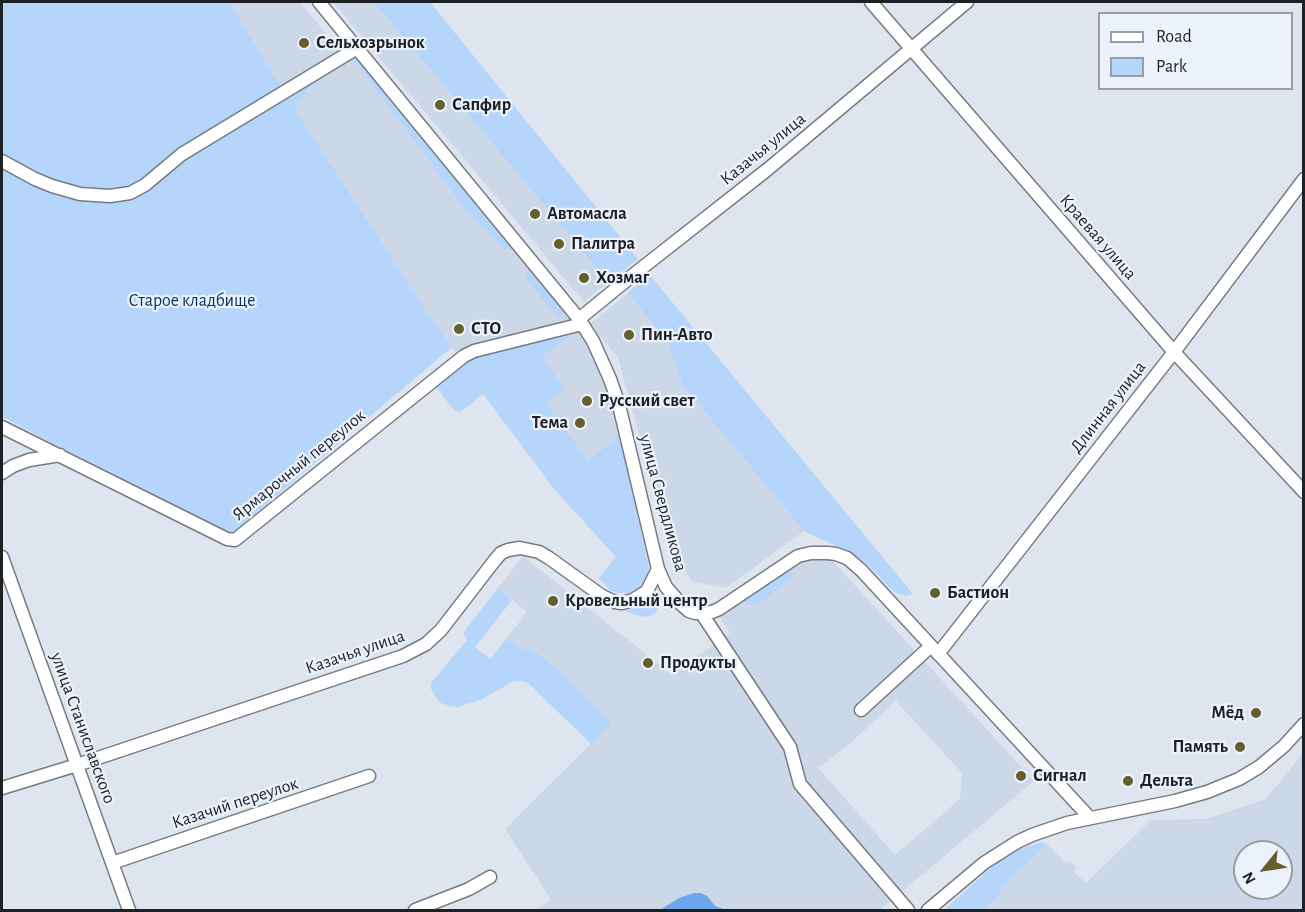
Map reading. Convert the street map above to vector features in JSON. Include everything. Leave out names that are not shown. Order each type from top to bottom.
[{"type":"street","name":"улица Свердликова","points":[[320,2],[581,322],[600,356],[619,405],[658,569],[666,587],[681,604],[688,611],[702,614]]},
{"type":"street","name":"Краевая улица","points":[[871,2],[1174,352],[1304,492]]},
{"type":"street","name":"Казачья улица","points":[[581,322],[633,275],[768,169],[967,2]]},
{"type":"street","points":[[2,160],[35,179],[80,194],[110,196],[130,193],[145,185],[182,154],[357,48]]},
{"type":"street","name":"Длинная улица","points":[[861,710],[934,650],[1174,352],[1304,179]]},
{"type":"street","name":"Ярмарочный переулок","points":[[2,427],[227,539],[235,540],[464,356],[474,351],[581,322]]},
{"type":"street","points":[[2,473],[29,460],[60,455]]},
{"type":"street","name":"Казачья улица","points":[[2,788],[415,651],[441,630],[495,560],[507,550],[527,549],[539,552],[602,596],[622,603],[633,600],[647,591],[658,569]]},
{"type":"street","points":[[908,910],[800,784],[790,747],[702,614],[719,609],[798,556],[818,553],[836,554],[847,558],[861,570],[1090,818]]},
{"type":"street","name":"улица Станиславского","points":[[2,557],[129,910]]},
{"type":"street","points":[[928,910],[984,863],[1017,842],[1046,829],[1207,792],[1239,778],[1269,760],[1304,724]]},
{"type":"street","name":"Казачий переулок","points":[[112,863],[369,776]]},
{"type":"street","points":[[415,910],[490,877]]},
{"type":"shaded area","points":[[229,2],[300,2],[340,51],[281,86]]},
{"type":"shaded area","points":[[333,2],[374,2],[608,282],[584,302]]},
{"type":"shaded area","points":[[352,58],[467,212],[505,250],[512,245],[573,324],[459,357],[428,314],[295,109],[317,80]]},
{"type":"shaded area","points":[[628,293],[667,341],[683,386],[804,531],[726,588],[693,582],[678,561],[666,532],[618,358],[590,324]]},
{"type":"shaded area","points":[[580,329],[588,341],[611,396],[620,436],[588,460],[546,403],[541,357]]},
{"type":"shaded area","points":[[523,556],[672,675],[730,633],[718,615],[793,565],[812,557],[831,559],[1034,781],[880,910],[537,910],[551,899],[505,829],[612,723],[558,669],[531,648],[522,649],[507,638],[527,612],[498,588]],"holes":[[[896,701],[962,773],[960,799],[895,855],[818,768],[846,747]]]},
{"type":"shaded area","points":[[1303,753],[1303,910],[983,910],[1001,893],[1000,889],[1047,844],[1067,864],[1070,861],[1076,867],[1073,871],[1086,883],[1151,820],[1206,819],[1266,799]]},
{"type":"shaded area","points":[[694,893],[707,896],[715,906],[726,910],[660,910],[679,898]]},
{"type":"green space","name":"Старое кладбище","points":[[2,2],[229,2],[288,98],[317,80],[295,109],[428,314],[452,347],[230,535],[2,417]]},
{"type":"green space","points":[[374,2],[430,2],[638,259],[608,282]]},
{"type":"green space","points":[[357,55],[512,245],[505,250],[467,212],[352,58]]},
{"type":"green space","points":[[531,270],[564,312],[561,316],[557,317],[524,276],[527,271]]},
{"type":"green space","points":[[649,274],[913,594],[906,596],[894,592],[855,555],[804,531],[683,386],[667,341],[628,293]]},
{"type":"green space","points":[[564,333],[571,335],[542,357],[565,389],[546,403],[588,460],[620,436],[649,568],[645,582],[628,593],[617,593],[610,590],[599,578],[616,557],[555,490],[483,394],[459,413],[453,409],[436,387],[470,358]]},
{"type":"green space","points":[[787,570],[792,576],[763,601],[754,606],[746,604],[744,601],[746,599]]},
{"type":"green space","points":[[498,588],[512,600],[475,647],[490,659],[507,638],[522,649],[531,648],[558,669],[612,723],[591,744],[528,683],[514,681],[482,699],[458,707],[441,703],[435,696],[431,683],[467,640],[463,633]]},
{"type":"green space","points":[[649,602],[658,606],[653,615],[643,617],[627,612],[626,607]]},
{"type":"green space","points":[[1041,842],[1047,844],[1001,888],[1001,893],[983,910],[944,910],[998,862],[1019,850]]},
{"type":"place","name":"Сельхозрынок","points":[[304,43]]},
{"type":"place","name":"Сапфир","points":[[440,105]]},
{"type":"place","name":"Автомасла","points":[[535,214]]},
{"type":"place","name":"Палитра","points":[[559,244]]},
{"type":"place","name":"Хозмаг","points":[[584,278]]},
{"type":"place","name":"СТО","points":[[459,329]]},
{"type":"place","name":"Пин-Авто","points":[[629,335]]},
{"type":"place","name":"Русский свет","points":[[587,401]]},
{"type":"place","name":"Тема","points":[[580,423]]},
{"type":"place","name":"Бастион","points":[[935,593]]},
{"type":"place","name":"Кровельный центр","points":[[553,601]]},
{"type":"place","name":"Продукты","points":[[648,663]]},
{"type":"place","name":"Мёд","points":[[1256,713]]},
{"type":"place","name":"Память","points":[[1240,747]]},
{"type":"place","name":"Сигнал","points":[[1021,776]]},
{"type":"place","name":"Дельта","points":[[1128,781]]}]
